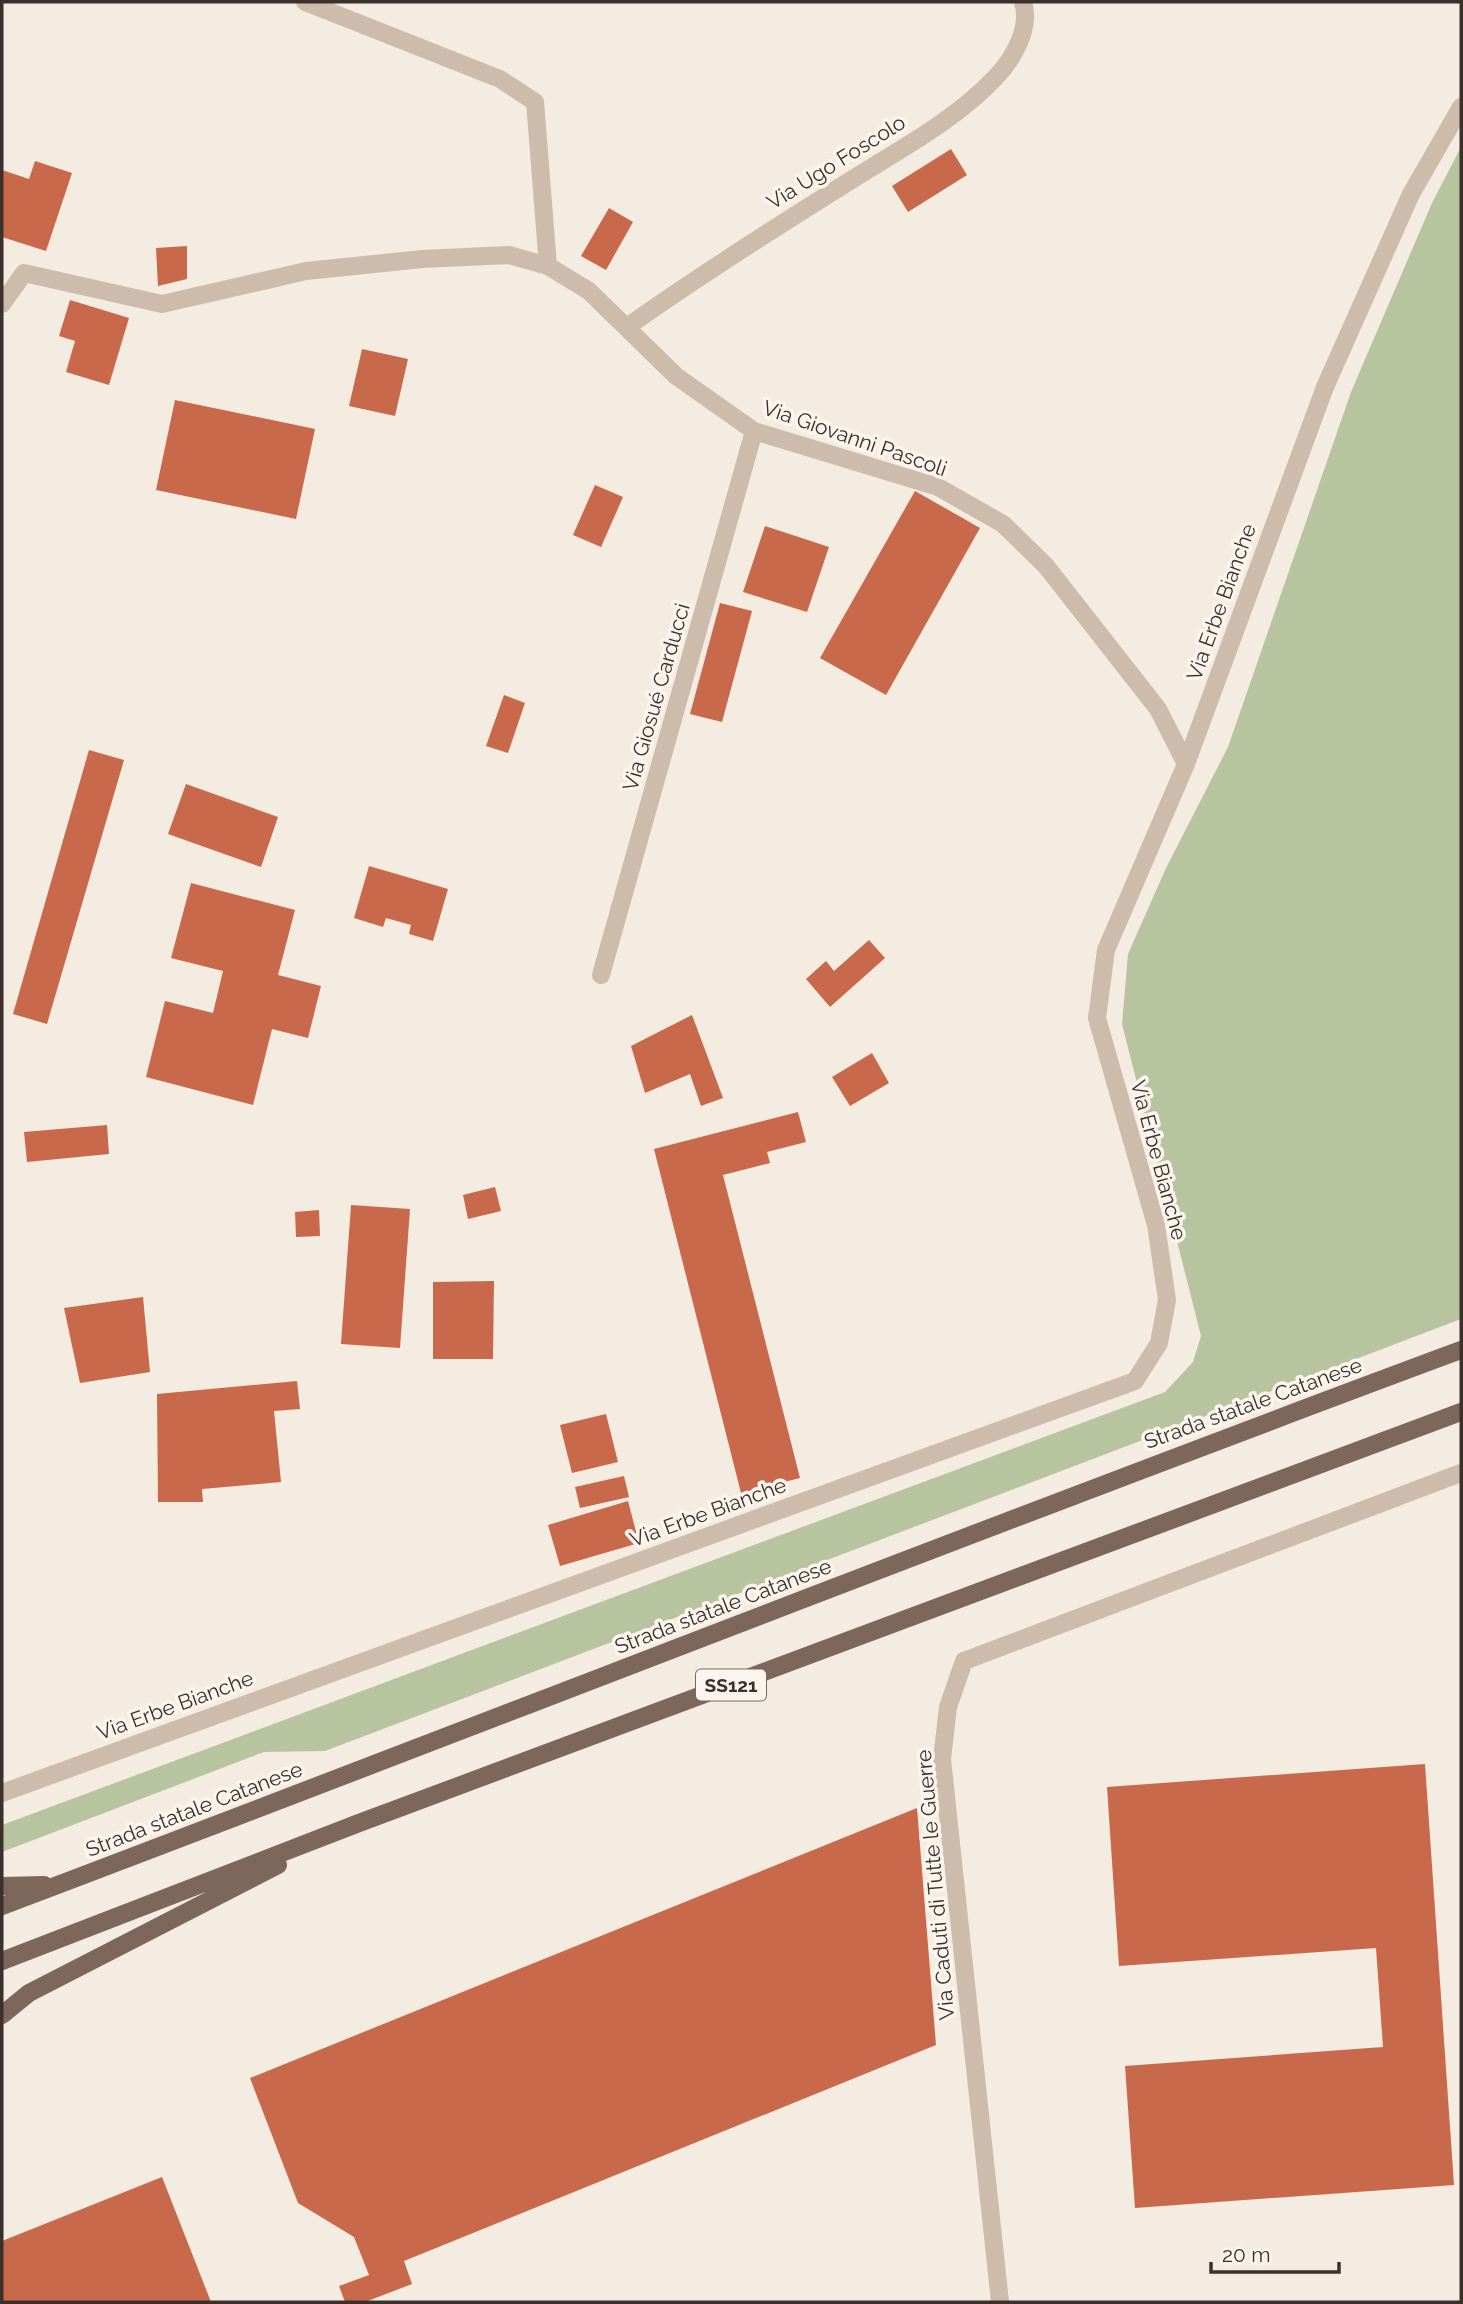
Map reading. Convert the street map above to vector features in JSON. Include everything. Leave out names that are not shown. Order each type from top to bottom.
[{"type":"main road","name":"Strada statale Catanese","points":[[2,1906],[1166,1460],[1461,1350]]},
{"type":"main road","name":"SS121","points":[[2,1961],[359,1824],[1461,1412]]},
{"type":"main road","points":[[2,2015],[29,1993],[359,1824]]},
{"type":"main road","points":[[2,1886],[58,1885]]},
{"type":"street","points":[[306,2],[500,79],[535,102],[548,266]]},
{"type":"street","name":"Via Ugo Foscolo","points":[[627,327],[700,275],[954,115],[997,76],[1022,37],[1027,16],[1023,2]]},
{"type":"street","name":"Via Erbe Bianche","points":[[2,1793],[1135,1381],[1159,1343],[1167,1300],[1156,1225],[1097,1018],[1106,950],[1186,764],[1325,387],[1410,194],[1461,107]]},
{"type":"street","name":"Via Giovanni Pascoli","points":[[2,304],[24,273],[162,304],[306,271],[422,259],[509,255],[548,266],[589,291],[676,376],[754,431],[938,487],[1003,524],[1046,566],[1158,709],[1186,764]]},
{"type":"street","name":"Via Giosué Carducci","points":[[601,975],[754,431]]},
{"type":"street","name":"Via Caduti di Tutte le Guerre","points":[[1000,2302],[943,1759],[948,1707],[964,1661],[1461,1473]]},
{"type":"green space","points":[[1461,147],[1461,1319],[325,1751],[264,1752],[2,1852],[2,1825],[1165,1392],[1193,1362],[1201,1336],[1122,1024],[1128,954],[1166,868],[1228,747],[1351,392],[1432,203]]},
{"type":"building","points":[[951,149],[967,175],[908,212],[892,186]]},
{"type":"building","points":[[35,161],[72,173],[46,251],[2,237],[2,170],[29,179]]},
{"type":"building","points":[[609,208],[633,222],[606,270],[581,256]]},
{"type":"building","points":[[187,246],[187,279],[158,286],[156,248]]},
{"type":"building","points":[[70,300],[129,318],[109,385],[66,372],[75,341],[59,336]]},
{"type":"building","points":[[362,349],[408,359],[395,416],[349,406]]},
{"type":"building","points":[[175,400],[315,429],[296,519],[156,490]]},
{"type":"building","points":[[595,485],[623,497],[601,547],[573,535]]},
{"type":"building","points":[[915,491],[980,528],[886,695],[820,658]]},
{"type":"building","points":[[765,526],[829,547],[807,612],[743,592]]},
{"type":"building","points":[[720,603],[752,611],[722,722],[690,714]]},
{"type":"building","points":[[504,695],[525,703],[508,753],[486,746]]},
{"type":"building","points":[[89,750],[124,760],[47,1024],[13,1014]]},
{"type":"building","points":[[186,784],[278,817],[261,867],[168,834]]},
{"type":"building","points":[[369,866],[448,889],[433,941],[409,934],[411,925],[386,918],[383,927],[354,918]]},
{"type":"building","points":[[191,883],[295,910],[278,975],[321,986],[308,1038],[272,1029],[253,1105],[146,1077],[165,1001],[213,1013],[223,971],[171,958]]},
{"type":"building","points":[[869,940],[885,958],[830,1007],[806,979],[826,961],[834,971]]},
{"type":"building","points":[[692,1015],[723,1098],[701,1106],[690,1074],[645,1093],[631,1046]]},
{"type":"building","points":[[872,1053],[889,1083],[850,1106],[832,1077]]},
{"type":"building","points":[[798,1112],[806,1142],[767,1152],[770,1163],[723,1175],[800,1478],[741,1493],[654,1149]]},
{"type":"building","points":[[107,1125],[109,1154],[27,1162],[24,1132]]},
{"type":"building","points":[[495,1187],[501,1211],[468,1219],[463,1195]]},
{"type":"building","points":[[351,1205],[410,1209],[400,1348],[341,1344]]},
{"type":"building","points":[[319,1210],[320,1236],[296,1237],[295,1212]]},
{"type":"building","points":[[494,1281],[493,1359],[433,1359],[433,1282]]},
{"type":"building","points":[[143,1297],[150,1372],[80,1383],[64,1308]]},
{"type":"building","points":[[297,1381],[300,1409],[274,1411],[281,1482],[202,1489],[203,1502],[158,1502],[157,1394]]},
{"type":"building","points":[[606,1414],[618,1462],[572,1473],[560,1425]]},
{"type":"building","points":[[624,1476],[629,1497],[580,1508],[575,1487]]},
{"type":"building","points":[[628,1501],[639,1543],[560,1566],[548,1525]]},
{"type":"building","points":[[1425,1764],[1454,2185],[1135,2208],[1125,2066],[1383,2047],[1376,1948],[1119,1966],[1107,1787]]},
{"type":"building","points":[[917,1808],[936,2045],[404,2261],[412,2284],[365,2302],[345,2302],[339,2286],[369,2275],[354,2237],[298,2203],[250,2078]]},
{"type":"building","points":[[162,2177],[211,2302],[2,2302],[2,2241]]}]
